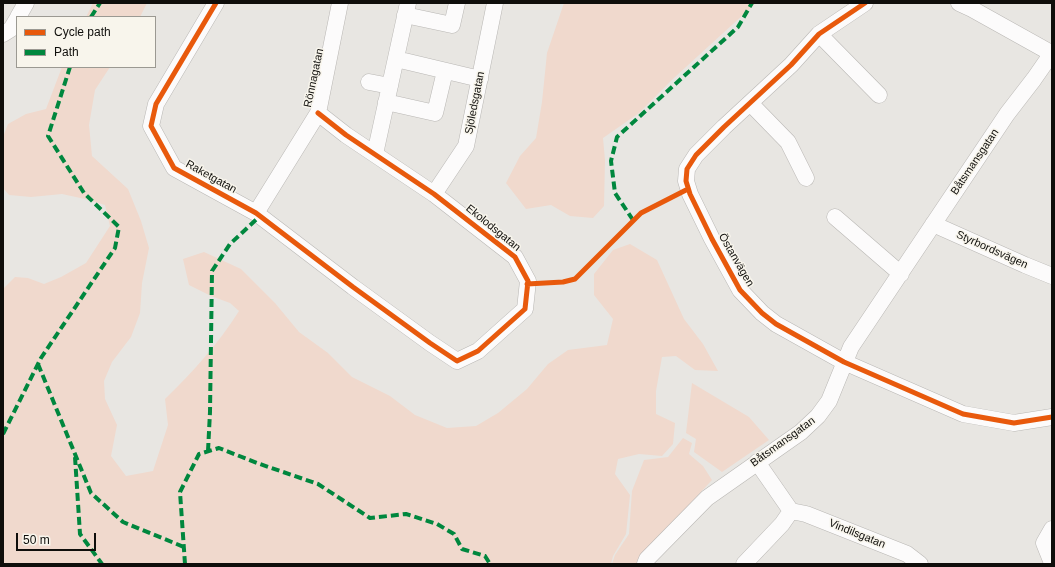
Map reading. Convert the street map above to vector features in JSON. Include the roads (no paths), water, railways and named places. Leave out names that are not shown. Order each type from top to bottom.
[{"type":"street","points":[[18,16],[26,3]]},
{"type":"street","name":"Raketgatan","points":[[216,3],[156,104],[151,126],[174,168],[256,213]]},
{"type":"street","name":"Rönnagatan","points":[[256,213],[318,112],[340,3]]},
{"type":"street","points":[[375,154],[407,9],[452,26],[457,3]]},
{"type":"street","name":"Sjöledsgatan","points":[[434,194],[466,146],[495,3]]},
{"type":"street","name":"Östanvägen","points":[[865,3],[819,34],[791,65],[696,155],[687,169],[686,181],[690,194],[712,239],[740,290],[762,313],[776,324],[844,362],[963,414],[1014,423],[1052,417]]},
{"type":"street","points":[[959,3],[1052,53]]},
{"type":"street","points":[[3,34],[11,29],[16,20]]},
{"type":"street","points":[[819,34],[879,95]]},
{"type":"street","name":"Båtsmansgatan","points":[[645,564],[647,559],[707,498],[801,432],[818,416],[830,401],[851,347],[1007,114],[1052,53]]},
{"type":"street","points":[[396,59],[480,79]]},
{"type":"street","points":[[386,102],[435,113],[446,71]]},
{"type":"street","points":[[369,82],[390,86]]},
{"type":"street","points":[[750,103],[788,142],[806,178]]},
{"type":"street","name":"Ekolodsgatan","points":[[256,213],[353,287],[457,361],[478,351],[525,309],[528,281],[515,257],[434,194],[346,134],[318,112]]},
{"type":"street","points":[[834,217],[901,274]]},
{"type":"street","name":"Styrbordsvägen","points":[[933,224],[1052,276]]},
{"type":"street","points":[[744,564],[782,524],[791,511],[757,462]]},
{"type":"street","name":"Vindilsgatan","points":[[791,511],[806,514],[907,554],[920,564]]},
{"type":"street","points":[[1052,529],[1044,543],[1052,563]]}]
